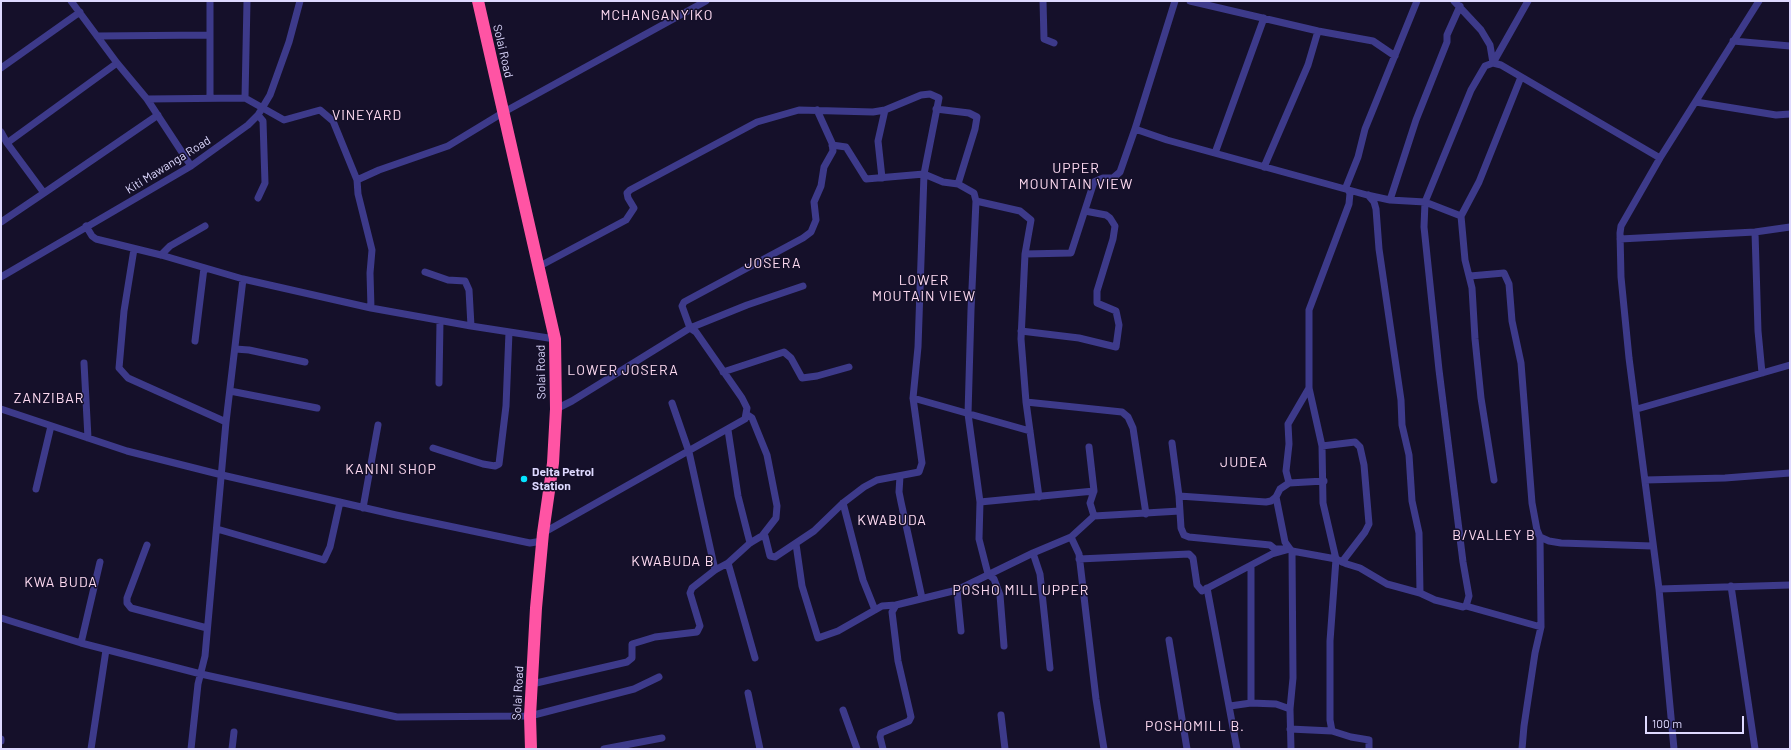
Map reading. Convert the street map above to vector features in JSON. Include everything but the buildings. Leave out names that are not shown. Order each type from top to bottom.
[{"type":"highway","name":"Solai Road","points":[[478,1],[555,339],[556,409],[553,464],[543,537],[530,716],[531,749]]},
{"type":"street","points":[[71,1],[98,36],[116,63],[147,99],[191,166]]},
{"type":"street","points":[[210,1],[210,97]]},
{"type":"street","points":[[245,98],[247,1]]},
{"type":"street","name":"Kiti Mawanga Road","points":[[1,277],[191,166],[248,125],[260,112],[270,95],[289,42],[300,1]]},
{"type":"street","points":[[357,180],[380,170],[448,146],[504,112],[706,1]]},
{"type":"street","points":[[1043,1],[1044,39],[1054,43]]},
{"type":"street","points":[[1025,254],[1071,254],[1094,182],[1102,178],[1113,178],[1120,172],[1175,1]]},
{"type":"street","points":[[1190,1],[1318,31],[1373,41],[1395,56]]},
{"type":"street","points":[[1332,731],[1330,720],[1330,641],[1339,561],[1323,503],[1324,480],[1322,446],[1309,388],[1309,310],[1349,204],[1350,196],[1346,187],[1358,157],[1365,129],[1417,1]]},
{"type":"street","points":[[1493,63],[1528,1]]},
{"type":"street","points":[[1674,749],[1659,589],[1652,546],[1637,409],[1629,358],[1620,239],[1622,226],[1660,158],[1759,1]]},
{"type":"street","points":[[1390,200],[1416,120],[1447,42],[1447,35],[1457,4],[1481,30],[1490,45],[1493,63]]},
{"type":"street","points":[[1,68],[80,12]]},
{"type":"street","points":[[1215,153],[1264,18]]},
{"type":"street","points":[[1264,167],[1308,65],[1318,31]]},
{"type":"street","points":[[98,36],[209,35]]},
{"type":"street","points":[[1734,41],[1790,46]]},
{"type":"street","points":[[7,143],[116,63]]},
{"type":"street","points":[[1466,606],[1469,596],[1463,562],[1427,272],[1424,227],[1426,202],[1471,90],[1485,66],[1493,63],[1501,65],[1660,158]]},
{"type":"street","points":[[1494,480],[1480,391],[1470,276],[1465,260],[1461,216],[1479,182],[1521,77]]},
{"type":"street","points":[[538,266],[626,220],[634,208],[627,194],[630,190],[757,122],[789,112],[817,110],[873,112],[885,110],[921,95],[930,94],[939,98],[924,174],[918,346],[913,398],[922,462],[920,472],[877,480],[864,487],[843,503],[814,531],[796,544],[772,557],[766,539],[762,536]]},
{"type":"street","points":[[147,99],[210,97],[245,98],[260,112],[284,120],[320,110],[333,121],[357,180],[358,194],[372,250],[370,273],[371,308]]},
{"type":"street","points":[[1696,102],[1776,115],[1790,114]]},
{"type":"street","points":[[936,109],[969,113],[977,117],[975,129],[958,184]]},
{"type":"street","points":[[1,409],[127,451],[363,508],[530,543],[543,537],[742,422],[747,408],[742,398],[696,332],[690,328],[682,306],[684,302],[803,238],[811,232],[816,220],[814,202],[821,186],[824,167],[833,151],[832,145],[817,110]]},
{"type":"street","points":[[882,178],[878,141],[885,110]]},
{"type":"street","points":[[258,198],[265,182],[263,121],[260,112]]},
{"type":"street","points":[[1,222],[158,115]]},
{"type":"street","points":[[1135,129],[1348,190],[1390,200],[1426,202],[1461,216]]},
{"type":"street","points":[[1,132],[7,143],[44,193]]},
{"type":"street","points":[[832,145],[846,147],[866,179],[924,174],[943,182],[958,184],[974,193],[976,201],[970,310],[968,414],[980,502],[979,539],[988,574],[994,579],[1000,595],[1004,646]]},
{"type":"street","points":[[1368,195],[1374,202],[1376,209],[1379,249],[1402,400],[1402,425],[1409,456],[1412,501],[1419,533],[1420,593]]},
{"type":"street","points":[[976,201],[1020,211],[1031,220],[1025,254],[1021,331],[1026,402],[1038,497]]},
{"type":"street","points":[[1021,331],[1079,338],[1116,346],[1119,325],[1116,311],[1097,303],[1097,292],[1113,239],[1115,226],[1106,215],[1085,211]]},
{"type":"street","points":[[86,226],[92,236],[96,239],[161,255],[243,279],[371,308],[440,321],[555,339]]},
{"type":"street","points":[[161,255],[170,246],[205,226]]},
{"type":"street","points":[[1620,239],[1754,232],[1790,228]]},
{"type":"street","points":[[1754,232],[1758,331],[1762,373]]},
{"type":"street","points":[[134,249],[124,310],[119,368],[128,378],[226,422]]},
{"type":"street","points":[[195,341],[204,268]]},
{"type":"street","points":[[425,272],[448,280],[465,281],[469,290],[471,326]]},
{"type":"street","points":[[1470,276],[1504,273],[1509,284],[1512,321],[1520,363],[1532,503],[1537,530],[1540,537],[1541,627],[1534,660],[1522,749]]},
{"type":"street","points":[[191,749],[198,684],[205,656],[226,422],[243,279]]},
{"type":"street","points":[[556,409],[572,401],[690,328],[747,305],[803,286]]},
{"type":"street","points":[[439,384],[440,321]]},
{"type":"street","points":[[433,448],[483,464],[495,466],[499,464],[506,406],[508,332]]},
{"type":"street","points":[[235,349],[249,350],[306,362]]},
{"type":"street","points":[[724,372],[784,352],[791,358],[802,378],[816,376],[849,367]]},
{"type":"street","points":[[84,363],[88,438]]},
{"type":"street","points":[[1637,409],[1790,365]]},
{"type":"street","points":[[1289,483],[1286,471],[1289,444],[1288,424],[1309,388]]},
{"type":"street","points":[[230,391],[317,408]]},
{"type":"street","points":[[913,398],[1030,431]]},
{"type":"street","points":[[1026,402],[1122,412],[1128,416],[1133,428],[1146,514]]},
{"type":"street","points":[[672,403],[689,452],[714,570]]},
{"type":"street","points":[[532,684],[627,662],[632,658],[632,644],[655,637],[696,632],[700,626],[691,591],[714,570],[728,563],[750,543],[762,536],[776,518],[777,506],[767,455],[752,418],[746,414]]},
{"type":"street","points":[[363,508],[378,425]]},
{"type":"street","points":[[36,489],[51,426]]},
{"type":"street","points":[[728,430],[738,496],[750,543]]},
{"type":"street","points":[[1322,446],[1355,442],[1360,447],[1364,465],[1369,524],[1365,532],[1339,561]]},
{"type":"street","points":[[1172,443],[1182,532],[1189,537],[1270,545],[1275,548],[1291,550],[1339,561],[1360,568],[1387,584],[1463,607],[1466,606],[1541,627]]},
{"type":"street","points":[[1089,447],[1094,491],[1090,503],[1094,516]]},
{"type":"street","points":[[1645,480],[1725,478],[1790,473]]},
{"type":"street","points":[[900,476],[899,492],[922,598]]},
{"type":"street","points":[[1179,496],[1266,502],[1271,501],[1276,497],[1280,489],[1289,483],[1324,480]]},
{"type":"street","points":[[980,502],[1094,491]]},
{"type":"street","points":[[1276,497],[1285,542],[1291,550],[1293,678],[1290,709],[1290,749]]},
{"type":"street","points":[[217,529],[324,560],[328,555],[340,502]]},
{"type":"street","points":[[843,503],[863,580],[875,610]]},
{"type":"street","points":[[796,544],[802,586],[818,638],[838,631],[884,605],[896,605],[956,590],[1033,552],[1070,537],[1094,516],[1180,511]]},
{"type":"street","points":[[1070,537],[1076,546],[1079,559],[1096,698],[1104,749]]},
{"type":"street","points":[[1540,537],[1549,541],[1561,543],[1652,546]]},
{"type":"street","points":[[147,545],[127,598],[127,603],[131,608],[207,628]]},
{"type":"street","points":[[1079,559],[1189,554],[1193,558],[1197,586],[1202,591],[1272,554],[1291,550]]},
{"type":"street","points":[[1033,552],[1040,574],[1050,668]]},
{"type":"street","points":[[81,643],[100,562]]},
{"type":"street","points":[[728,563],[755,658]]},
{"type":"street","points":[[1251,566],[1251,703]]},
{"type":"street","points":[[1659,589],[1790,585]]},
{"type":"street","points":[[1731,586],[1755,749]]},
{"type":"street","points":[[1207,588],[1237,749]]},
{"type":"street","points":[[956,590],[961,631]]},
{"type":"street","points":[[883,749],[880,737],[881,734],[909,721],[911,717],[896,647],[892,612],[896,605]]},
{"type":"street","points":[[1,618],[81,643],[201,674],[397,717],[530,716],[634,689],[659,677]]},
{"type":"street","points":[[1169,640],[1186,749]]},
{"type":"street","points":[[91,749],[106,650]]},
{"type":"street","points":[[748,693],[760,749]]},
{"type":"street","points":[[1230,706],[1251,703],[1276,704],[1290,709]]},
{"type":"street","points":[[843,710],[857,749]]},
{"type":"street","points":[[1001,715],[1005,749]]},
{"type":"street","points":[[1290,729],[1332,731],[1351,737],[1369,740],[1369,749]]},
{"type":"street","points":[[232,749],[234,732]]},
{"type":"street","points":[[604,749],[662,738]]},
{"type":"place","name":"Delta Petrol Station","points":[[524,479]]},
{"type":"district","name":"MCHANGANYIKO","points":[[657,15]]},
{"type":"district","name":"VINEYARD","points":[[367,115]]},
{"type":"district","name":"UPPER MOUNTAIN VIEW","points":[[1076,176]]},
{"type":"district","name":"JOSERA","points":[[773,263]]},
{"type":"district","name":"LOWER MOUTAIN VIEW","points":[[924,288]]},
{"type":"district","name":"LOWER JOSERA","points":[[623,370]]},
{"type":"district","name":"ZANZIBAR","points":[[49,398]]},
{"type":"district","name":"JUDEA","points":[[1244,462]]},
{"type":"district","name":"KANINI SHOP","points":[[391,469]]},
{"type":"district","name":"KWABUDA","points":[[892,520]]},
{"type":"district","name":"B/VALLEY B","points":[[1494,535]]},
{"type":"district","name":"KWABUDA B","points":[[673,561]]},
{"type":"district","name":"KWA BUDA","points":[[61,582]]},
{"type":"district","name":"POSHO MILL UPPER","points":[[1021,590]]},
{"type":"district","name":"POSHOMILL B.","points":[[1195,726]]}]
